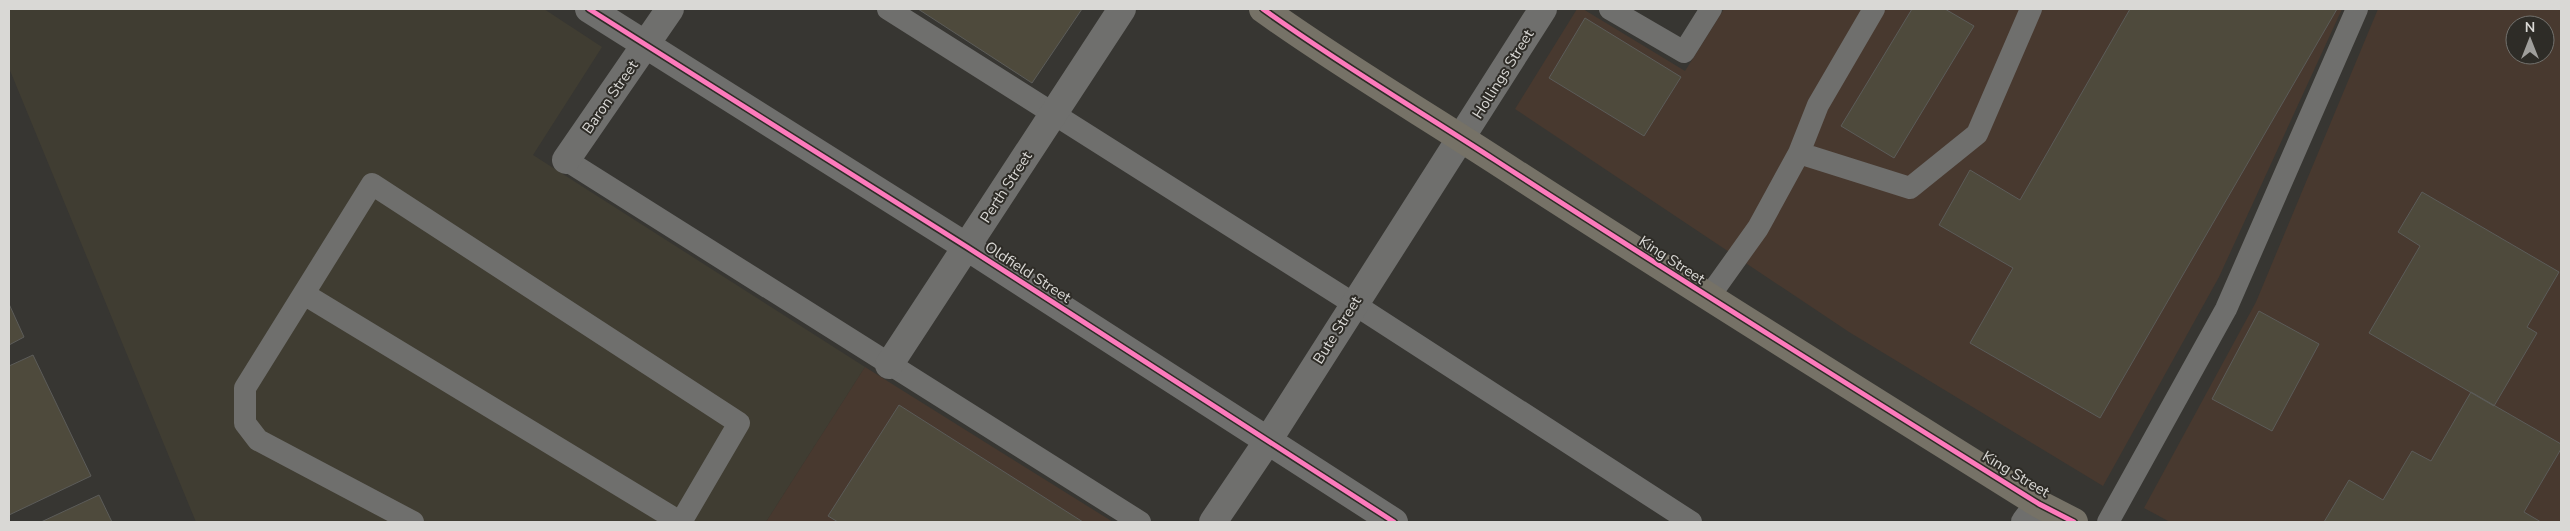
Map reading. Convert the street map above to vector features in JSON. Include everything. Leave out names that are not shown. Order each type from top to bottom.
[{"type":"main road","name":"King Street","points":[[1263,9],[1326,54],[1462,138],[1708,298],[2032,513],[2074,522]]},
{"type":"street","name":"Oldfield Street","points":[[588,9],[967,247],[1267,442],[1394,522]]},
{"type":"street","name":"Baron Street","points":[[566,160],[646,47],[670,9]]},
{"type":"street","name":"Perth Street","points":[[889,365],[1122,9]]},
{"type":"street","name":"Hollings Street","points":[[1462,138],[1543,9]]},
{"type":"street","name":"Bute Street","points":[[1213,522],[1267,442],[1462,138]]},
{"type":"lane","points":[[888,9],[1354,304],[1691,522]]},
{"type":"lane","points":[[1610,9],[1684,52],[1711,9]]},
{"type":"lane","points":[[1708,298],[1758,228],[1799,153],[1818,105],[1874,9]]},
{"type":"lane","points":[[1799,153],[1910,188],[1977,134],[2031,9]]},
{"type":"lane","points":[[2108,522],[2226,309],[2357,9]]},
{"type":"lane","points":[[566,160],[1140,522]]},
{"type":"lane","points":[[304,294],[680,522],[740,423],[372,184],[245,388],[245,423],[258,440],[413,522]]},
{"type":"shaded area","points":[[9,9],[544,9],[602,47],[533,155],[865,367],[766,522],[196,522],[9,68]]},
{"type":"shaded area","points":[[1577,9],[1583,9],[1685,71],[1724,9],[2342,9],[2219,277],[2103,486],[1849,332],[1515,109]]},
{"type":"shaded area","points":[[2378,9],[2561,9],[2561,522],[2170,522],[2144,508],[2256,302]]},
{"type":"shaded area","points":[[865,367],[1113,522],[766,522]]},
{"type":"building","points":[[918,9],[1082,9],[1032,83]]},
{"type":"building","points":[[1912,9],[1945,9],[1974,26],[1894,158],[1841,126]]},
{"type":"building","points":[[2130,9],[2337,9],[2100,418],[1970,343],[2013,268],[1939,225],[1970,170],[2020,200]]},
{"type":"building","points":[[1585,18],[1681,77],[1644,136],[1549,78]]},
{"type":"building","points":[[2422,192],[2559,272],[2527,327],[2537,333],[2494,406],[2369,333],[2420,246],[2398,232]]},
{"type":"building","points":[[9,304],[24,337],[9,345]]},
{"type":"building","points":[[2259,311],[2319,344],[2272,431],[2212,399]]},
{"type":"building","points":[[33,355],[91,476],[9,515],[9,366]]},
{"type":"building","points":[[2471,392],[2561,444],[2561,449],[2524,512],[2541,522],[2324,522],[2349,480],[2383,500],[2412,451],[2431,461]]},
{"type":"building","points":[[899,405],[1083,522],[838,522],[828,516]]},
{"type":"building","points":[[99,495],[112,522],[41,522]]},
{"type":"cycle path","points":[[589,9],[967,247],[1394,522]]},
{"type":"cycle path","points":[[1263,9],[1349,67],[1698,290],[2039,504],[2074,522]]}]
